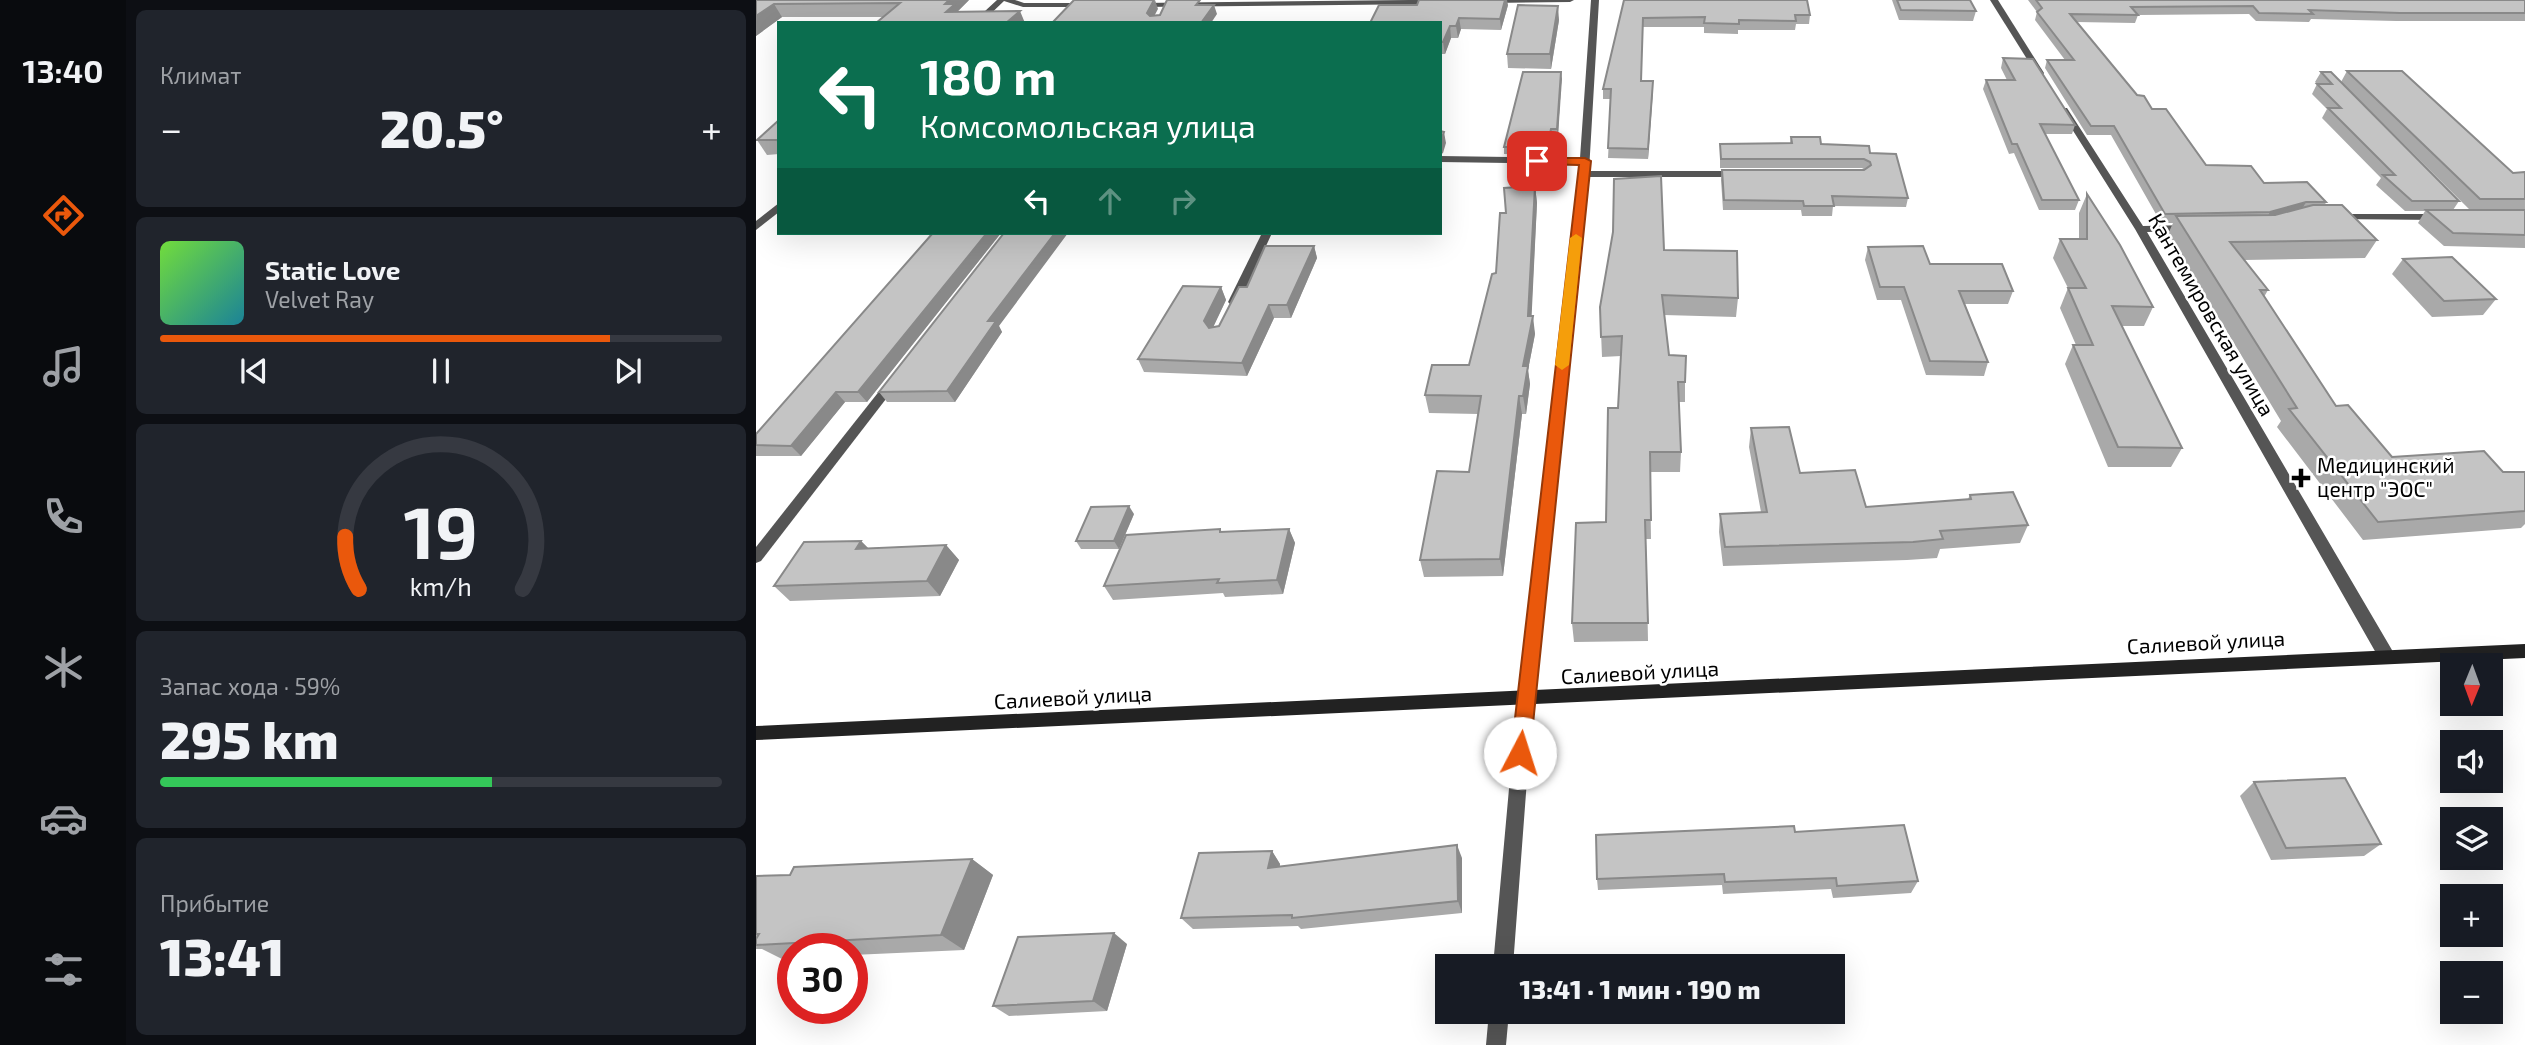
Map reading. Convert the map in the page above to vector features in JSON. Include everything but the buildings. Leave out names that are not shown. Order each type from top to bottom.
[{"type":"main road","name":"Салиевой улица","points":[[756,733],[1525,699],[2386,655],[2525,651]]},
{"type":"street","points":[[978,21],[1001,0]]},
{"type":"street","points":[[1007,0],[1023,5],[1101,5]]},
{"type":"street","points":[[1479,1],[1570,0]]},
{"type":"street","points":[[1504,954],[1525,699],[1584,168],[1595,0]]},
{"type":"street","points":[[1994,0],[2045,80]]},
{"type":"street","points":[[1127,5],[1440,2]]},
{"type":"street","points":[[1161,14],[1166,5]]},
{"type":"street","name":"Кантемировская улица","points":[[2060,103],[2140,229],[2386,655]]},
{"type":"street","points":[[1442,159],[1751,174]]},
{"type":"street","points":[[756,227],[777,208]]},
{"type":"street","points":[[2330,217],[2453,217]]},
{"type":"street","points":[[2140,229],[2196,228]]},
{"type":"street","points":[[1229,312],[1266,235]]},
{"type":"street","points":[[756,557],[899,373]]},
{"type":"street","points":[[1496,1045],[1498,1024]]},
{"type":"slow traffic","points":[[1562,365],[1576,238]]},
{"type":"place","name":"Медицинский центр \"ЭОС\"","points":[[2301,478]]},
{"type":"route","points":[[1520,753],[1585,161],[1537,161]]}]
